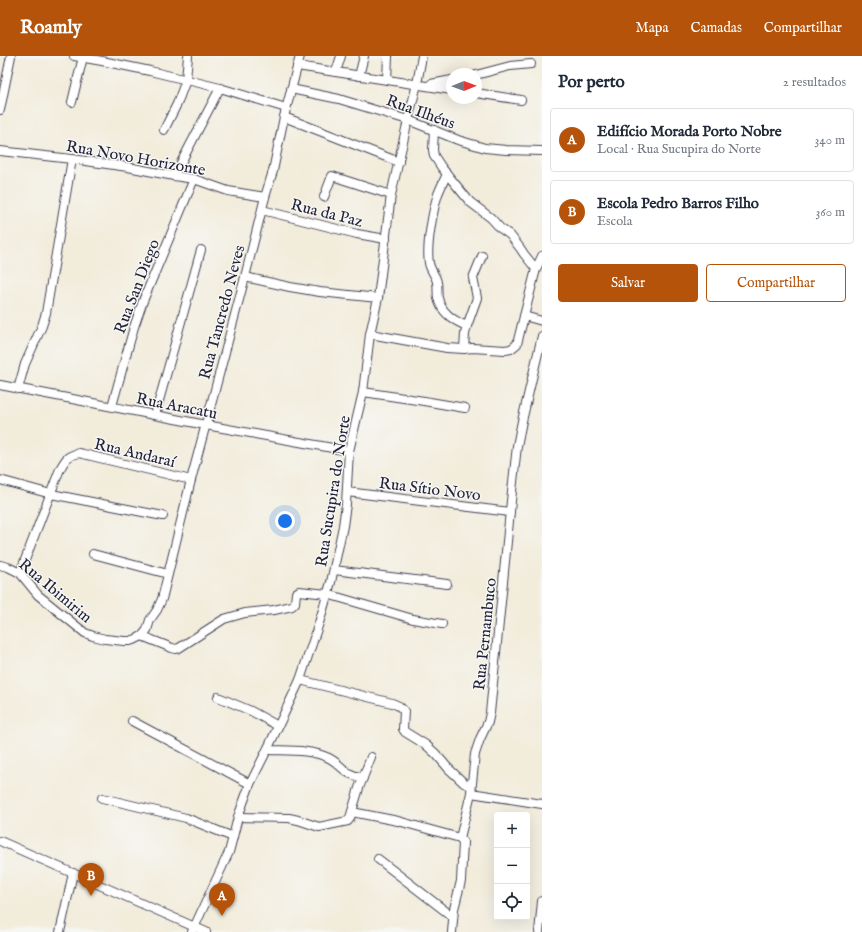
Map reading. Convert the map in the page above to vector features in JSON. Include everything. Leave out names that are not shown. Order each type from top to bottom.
[{"type":"street","points":[[0,110],[11,56]]},
{"type":"street","points":[[74,56],[150,71],[220,88],[286,108]]},
{"type":"street","points":[[164,130],[177,104],[186,80],[188,56]]},
{"type":"street","name":"Rua Tancredo Neves","points":[[141,637],[147,630],[150,620],[162,599],[191,480],[273,171],[286,108],[300,56]]},
{"type":"street","points":[[336,72],[341,56]]},
{"type":"street","points":[[359,76],[364,56]]},
{"type":"street","points":[[387,80],[388,56]]},
{"type":"street","name":"Rua Sucupira do Norte","points":[[194,929],[229,852],[238,817],[250,784],[268,750],[300,680],[319,623],[334,570],[346,504],[349,451],[363,392],[370,334],[378,298],[391,195],[408,120],[421,85],[422,56]]},
{"type":"street","points":[[72,102],[84,57]]},
{"type":"street","points":[[482,73],[510,66],[530,64]]},
{"type":"street","points":[[297,66],[446,89]]},
{"type":"street","points":[[421,85],[446,81]]},
{"type":"street","points":[[174,176],[220,88]]},
{"type":"street","name":"Rua Ilhéus","points":[[291,89],[339,98],[408,120],[458,140],[485,148],[542,151]]},
{"type":"street","points":[[482,94],[521,100]]},
{"type":"street","points":[[284,117],[399,162]]},
{"type":"street","points":[[434,130],[433,154],[438,163],[470,202],[510,235],[536,269]]},
{"type":"street","name":"Rua Novo Horizonte","points":[[0,151],[72,158],[128,167],[194,179],[228,191],[265,197]]},
{"type":"street","points":[[18,389],[25,364],[40,332],[46,313],[72,158]]},
{"type":"street","points":[[447,174],[438,195],[433,215],[430,231],[428,256],[429,264],[437,282],[440,306],[444,312],[467,326]]},
{"type":"street","points":[[324,197],[332,176],[391,195]]},
{"type":"street","name":"Rua San Diego","points":[[112,406],[134,326],[143,301],[194,179]]},
{"type":"street","name":"Rua da Paz","points":[[262,210],[357,234],[386,239]]},
{"type":"street","points":[[156,415],[201,250]]},
{"type":"street","points":[[464,349],[467,326],[477,298],[473,278],[482,256]]},
{"type":"street","points":[[370,334],[447,348],[511,349],[517,344],[536,269],[542,256]]},
{"type":"street","points":[[245,277],[320,292],[378,298]]},
{"type":"street","points":[[524,316],[542,321]]},
{"type":"street","name":"Rua Pernambuco","points":[[452,932],[461,881],[463,842],[460,838],[471,789],[475,754],[488,722],[490,713],[518,446],[522,421],[542,336]]},
{"type":"street","name":"Rua Aracatu","points":[[0,385],[349,451]]},
{"type":"street","points":[[363,392],[464,408]]},
{"type":"street","name":"Rua Andaraí","points":[[51,494],[64,461],[68,457],[79,453],[191,480]]},
{"type":"street","points":[[0,480],[51,494],[163,516]]},
{"type":"street","name":"Rua Sítio Novo","points":[[347,492],[510,512]]},
{"type":"street","points":[[20,573],[51,494]]},
{"type":"street","points":[[93,554],[168,574]]},
{"type":"street","name":"Rua Ibimirim","points":[[0,565],[20,573],[38,595],[85,633],[105,639],[124,641],[130,641],[141,637]]},
{"type":"street","points":[[334,570],[447,584]]},
{"type":"street","points":[[141,637],[176,649],[224,619],[245,613],[274,610],[292,606],[295,603],[296,593],[299,591],[327,594],[399,615],[442,624]]},
{"type":"street","points":[[300,680],[399,706],[404,711],[403,729],[406,733],[426,745],[471,789],[542,804]]},
{"type":"street","points":[[218,697],[251,711],[278,726]]},
{"type":"street","points":[[132,721],[250,784]]},
{"type":"street","points":[[268,750],[309,752],[318,754],[339,764],[346,772],[363,778]]},
{"type":"street","points":[[238,817],[289,818],[319,827],[346,822],[351,815],[371,757]]},
{"type":"street","points":[[102,798],[186,818],[233,836]]},
{"type":"street","points":[[351,815],[398,821],[460,838]]},
{"type":"street","points":[[0,841],[74,873],[194,929],[206,932]]},
{"type":"street","points":[[378,859],[454,916]]},
{"type":"street","points":[[60,932],[74,873]]},
{"type":"street","points":[[539,932],[542,901]]},
{"type":"place","name":"Escola Pedro Barros Filho","points":[[91,896]]},
{"type":"place","name":"Edifício Morada Porto Nobre","points":[[222,916]]}]
